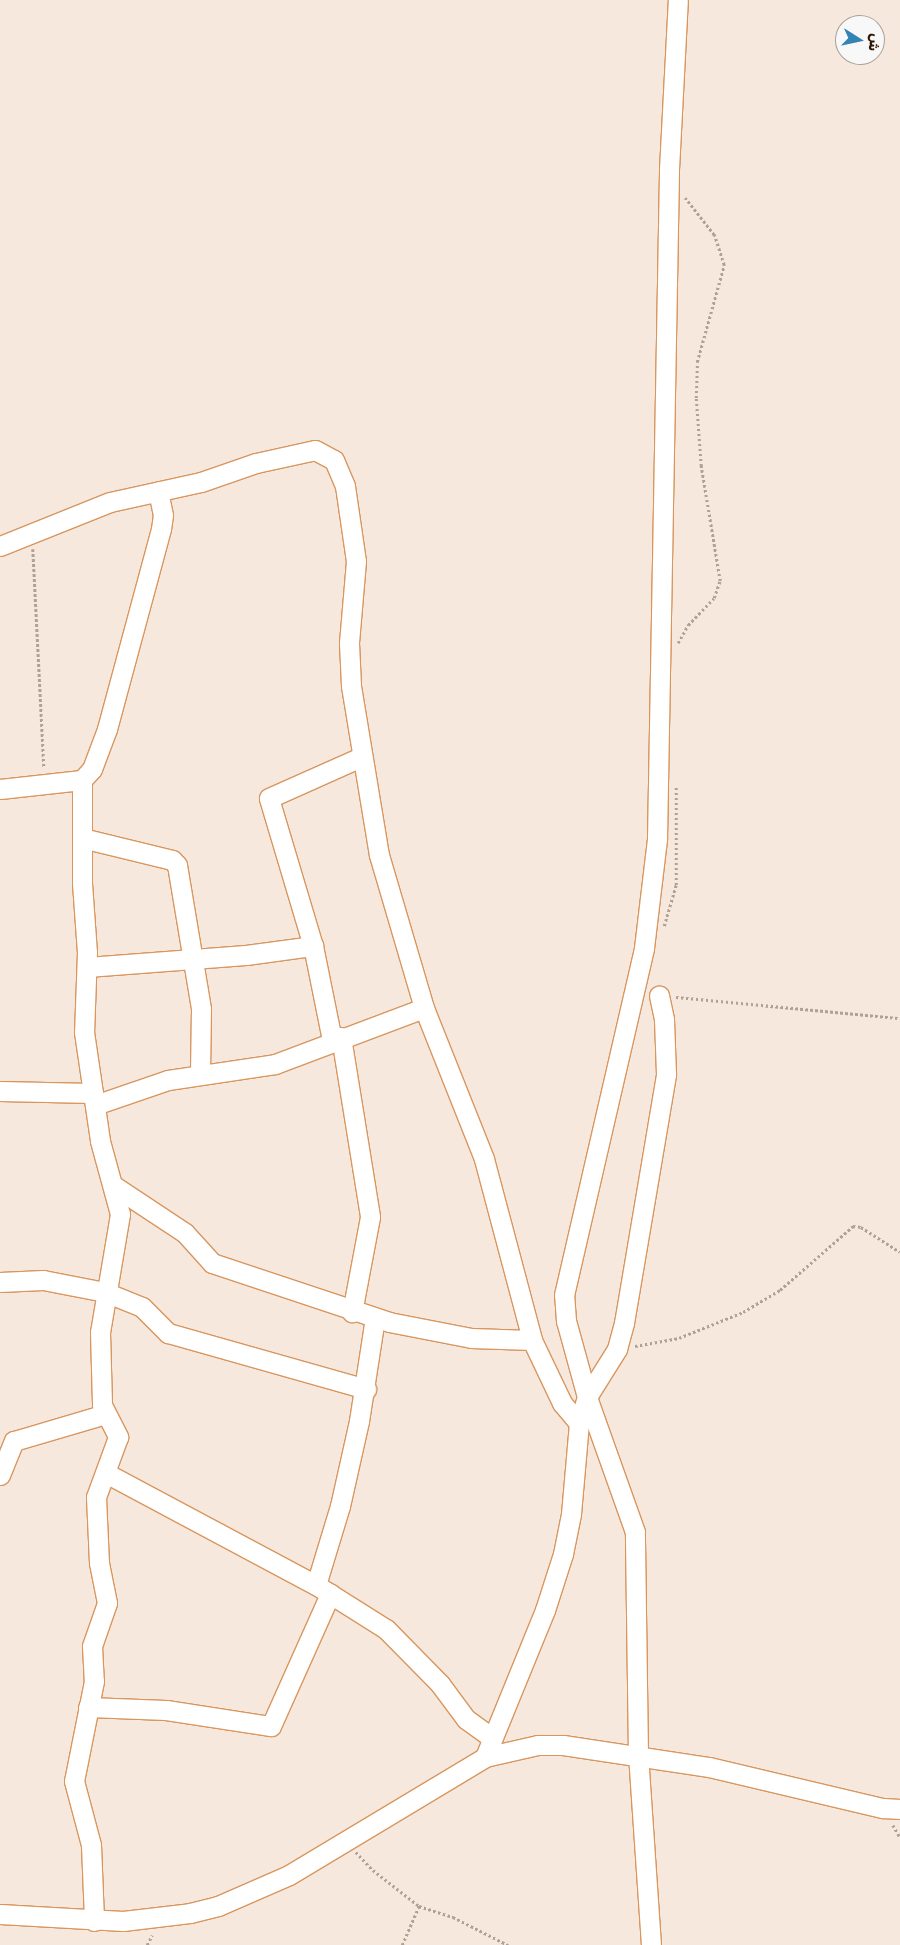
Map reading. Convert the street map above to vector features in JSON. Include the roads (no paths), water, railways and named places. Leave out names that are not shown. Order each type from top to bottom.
[{"type":"street","points":[[651,1945],[638,1755],[635,1532],[587,1397],[566,1321],[564,1295],[644,948],[657,839],[669,169],[678,0]]},
{"type":"street","points":[[0,546],[32,535],[110,502],[158,492],[304,451],[323,451],[334,460],[345,486],[356,560],[349,643],[361,757],[379,855],[424,1008],[471,1120],[532,1340],[562,1403],[578,1423]]},
{"type":"street","points":[[94,1921],[91,1845],[74,1781],[94,1681],[92,1646],[107,1603],[99,1563],[96,1497],[118,1437],[105,1414],[99,1360],[105,1292],[120,1214],[114,1186],[100,1140],[84,1018],[87,967],[82,838],[82,780],[97,759],[107,729],[161,529],[163,515],[158,492]]},
{"type":"street","points":[[352,1312],[370,1216],[337,1039],[313,946],[269,798],[361,757]]},
{"type":"street","points":[[0,789],[45,782],[82,780]]},
{"type":"street","points":[[82,838],[172,860],[177,865],[193,957],[203,1037],[200,1075]]},
{"type":"street","points":[[87,967],[193,957],[246,956],[313,946]]},
{"type":"street","points":[[484,1757],[545,1610],[563,1554],[571,1514],[578,1423],[587,1397],[617,1349],[666,1074],[664,1019],[658,996]]},
{"type":"street","points":[[0,1091],[94,1099],[168,1080],[275,1064],[337,1039],[424,1008]]},
{"type":"street","points":[[114,1186],[185,1233],[212,1263],[352,1312],[375,1318],[471,1338],[532,1340]]},
{"type":"street","points":[[0,1282],[52,1281],[105,1292],[142,1307],[168,1333],[366,1389]]},
{"type":"street","points":[[88,1707],[166,1710],[271,1726],[323,1590],[366,1389],[375,1318]]},
{"type":"street","points":[[0,1475],[7,1440],[105,1414]]},
{"type":"street","points":[[106,1472],[323,1590],[386,1629],[440,1684],[466,1719],[492,1738]]},
{"type":"street","points":[[0,1914],[94,1921],[160,1918],[218,1906],[289,1875],[484,1757],[538,1745],[638,1755],[755,1775],[883,1808],[900,1809]]}]
